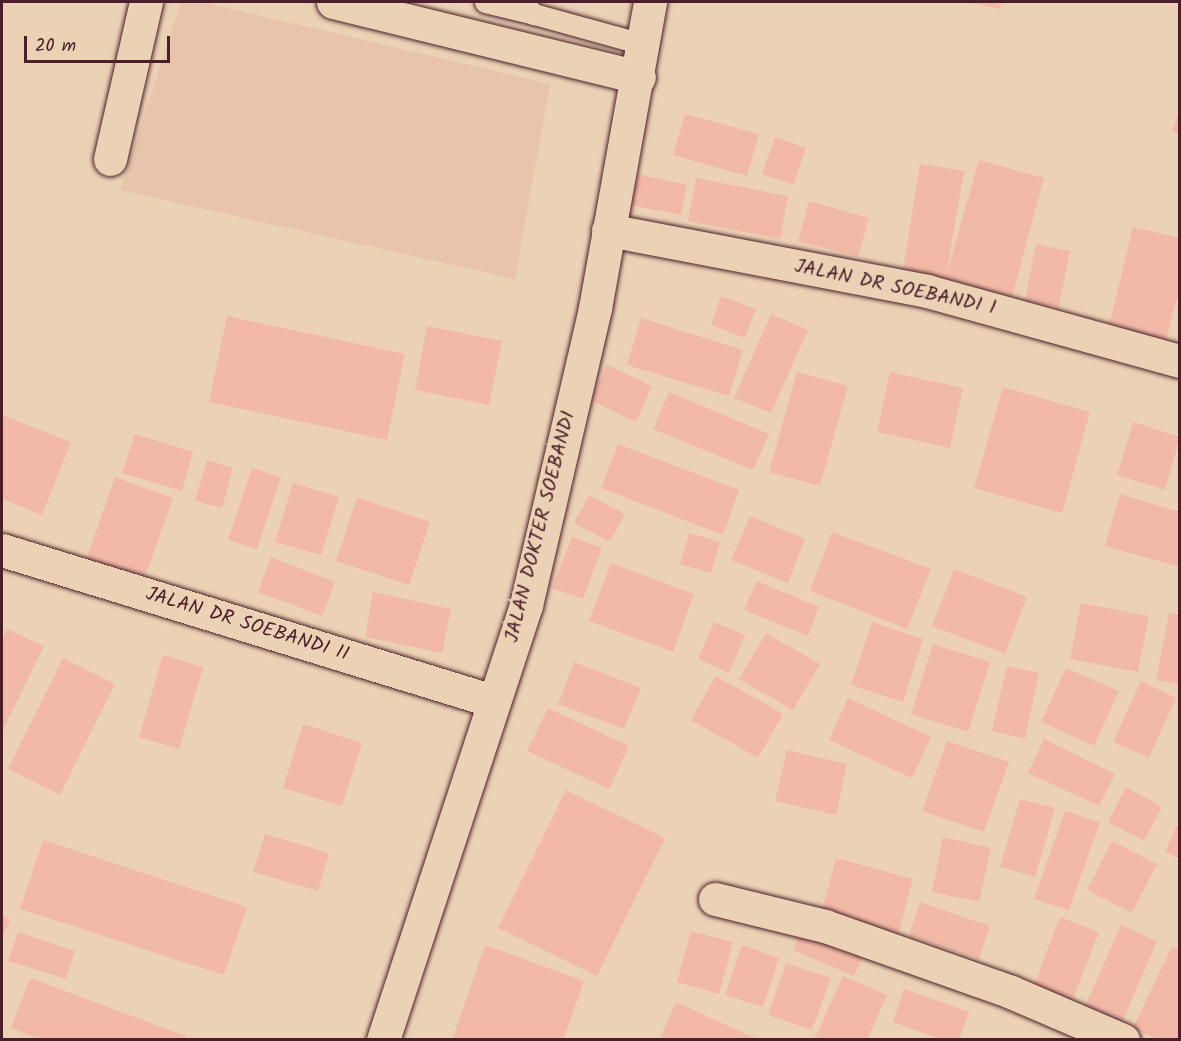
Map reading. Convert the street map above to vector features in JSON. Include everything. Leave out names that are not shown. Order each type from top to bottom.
[{"type":"street","points":[[110,159],[146,2]]},
{"type":"street","points":[[333,2],[639,77]]},
{"type":"street","name":"JALAN DOKTER SOEBANDI","points":[[383,1040],[526,605],[595,308],[608,230],[639,77],[650,2]]},
{"type":"street","name":"JALAN DR SOEBANDI 1","points":[[608,230],[927,291],[1179,361]]},
{"type":"street","name":"JALAN DR SOEBANDI II","points":[[2,550],[493,700]]},
{"type":"street","points":[[715,899],[825,926],[1011,992],[1122,1040]]},
{"type":"lane","points":[[485,2],[528,8],[643,44]]},
{"type":"shaded area","points":[[181,2],[202,2],[550,84],[515,279],[120,190]]},
{"type":"building","points":[[967,2],[1001,2],[1000,9]]},
{"type":"building","points":[[1180,108],[1180,134],[1172,132]]},
{"type":"building","points":[[685,114],[759,134],[747,176],[673,155]]},
{"type":"building","points":[[775,137],[806,148],[793,185],[762,174]]},
{"type":"building","points":[[979,160],[1044,178],[1012,297],[903,270],[920,164],[964,171],[946,276]]},
{"type":"building","points":[[638,174],[687,185],[681,215],[631,205]]},
{"type":"building","points":[[696,178],[788,196],[780,239],[688,221]]},
{"type":"building","points":[[809,201],[869,218],[858,257],[798,241]]},
{"type":"building","points":[[1133,227],[1180,238],[1180,287],[1166,340],[1109,326]]},
{"type":"building","points":[[1036,244],[1070,251],[1059,307],[1025,301]]},
{"type":"building","points":[[721,296],[756,309],[745,338],[711,325]]},
{"type":"building","points":[[771,314],[808,330],[771,413],[734,398]]},
{"type":"building","points":[[227,316],[405,354],[387,440],[209,402]]},
{"type":"building","points":[[641,318],[743,350],[729,396],[627,365]]},
{"type":"building","points":[[427,326],[502,341],[489,405],[415,390]]},
{"type":"building","points":[[607,365],[652,386],[636,422],[590,400]]},
{"type":"building","points":[[797,372],[848,386],[820,486],[769,472]]},
{"type":"building","points":[[890,372],[963,388],[950,448],[877,432]]},
{"type":"building","points":[[1003,387],[1090,412],[1062,513],[974,488]]},
{"type":"building","points":[[669,392],[769,434],[753,470],[653,429]]},
{"type":"building","points":[[2,415],[71,442],[42,515],[2,499]]},
{"type":"building","points":[[1133,422],[1180,437],[1165,490],[1117,475]]},
{"type":"building","points":[[135,434],[193,452],[182,491],[122,473]]},
{"type":"building","points":[[618,444],[739,490],[723,535],[601,488]]},
{"type":"building","points":[[207,460],[233,468],[222,508],[195,501]]},
{"type":"building","points":[[252,468],[281,477],[257,549],[228,540]]},
{"type":"building","points":[[115,477],[173,498],[143,583],[85,563]]},
{"type":"building","points":[[293,483],[339,497],[321,555],[275,542]]},
{"type":"building","points":[[1120,494],[1180,512],[1180,567],[1105,546]]},
{"type":"building","points":[[589,495],[625,514],[610,542],[574,523]]},
{"type":"building","points":[[357,497],[430,522],[409,585],[336,561]]},
{"type":"building","points":[[750,516],[805,539],[788,583],[731,560]]},
{"type":"building","points":[[832,532],[931,569],[907,629],[810,591]]},
{"type":"building","points":[[689,533],[720,542],[711,573],[680,564]]},
{"type":"building","points":[[572,537],[602,548],[583,599],[552,588]]},
{"type":"building","points":[[271,557],[335,582],[322,616],[258,592]]},
{"type":"building","points":[[611,563],[694,594],[673,652],[589,621]]},
{"type":"building","points":[[954,569],[1027,597],[1005,654],[932,626]]},
{"type":"building","points":[[757,581],[819,607],[808,636],[744,610]]},
{"type":"building","points":[[373,592],[451,609],[442,653],[365,637]]},
{"type":"building","points":[[1081,603],[1149,616],[1138,672],[1070,659]]},
{"type":"building","points":[[1169,613],[1180,615],[1180,685],[1156,680]]},
{"type":"building","points":[[714,622],[745,635],[729,673],[698,659]]},
{"type":"building","points":[[872,622],[923,639],[903,702],[851,685]]},
{"type":"building","points":[[7,629],[44,646],[2,732],[2,641]]},
{"type":"building","points":[[766,633],[820,664],[793,710],[739,679]]},
{"type":"building","points":[[933,644],[990,662],[968,732],[911,714]]},
{"type":"building","points":[[163,655],[203,667],[179,749],[139,737]]},
{"type":"building","points":[[63,658],[115,684],[60,795],[8,769]]},
{"type":"building","points":[[574,662],[641,688],[624,729],[558,704]]},
{"type":"building","points":[[1007,666],[1039,673],[1025,739],[992,731]]},
{"type":"building","points":[[1066,668],[1119,691],[1094,746],[1041,722]]},
{"type":"building","points":[[716,676],[783,714],[758,758],[691,720]]},
{"type":"building","points":[[1141,681],[1176,698],[1149,758],[1113,742]]},
{"type":"building","points":[[848,698],[931,737],[912,778],[829,740]]},
{"type":"building","points":[[548,708],[629,746],[609,789],[527,751]]},
{"type":"building","points":[[303,724],[362,743],[342,806],[283,788]]},
{"type":"building","points":[[1044,739],[1115,774],[1099,806],[1028,773]]},
{"type":"building","points":[[947,741],[1009,762],[984,832],[922,811]]},
{"type":"building","points":[[787,750],[847,764],[836,815],[775,801]]},
{"type":"building","points":[[1126,787],[1162,807],[1144,841],[1108,822]]},
{"type":"building","points":[[566,790],[665,838],[597,976],[498,928]]},
{"type":"building","points":[[1020,799],[1055,808],[1035,877],[1000,867]]},
{"type":"building","points":[[1065,811],[1100,822],[1069,910],[1034,899]]},
{"type":"building","points":[[1180,819],[1180,859],[1165,852]]},
{"type":"building","points":[[265,834],[329,853],[318,891],[253,872]]},
{"type":"building","points":[[943,837],[991,848],[979,902],[932,892]]},
{"type":"building","points":[[43,840],[247,907],[224,975],[20,909]]},
{"type":"building","points":[[1112,841],[1157,864],[1132,913],[1087,890]]},
{"type":"building","points":[[836,858],[913,879],[898,935],[821,914]]},
{"type":"building","points":[[920,902],[990,926],[979,959],[909,936]]},
{"type":"building","points":[[2,915],[10,920],[2,938]]},
{"type":"building","points":[[1060,917],[1099,932],[1071,1004],[1032,990]]},
{"type":"building","points":[[1121,925],[1157,941],[1121,1025],[1084,1009]]},
{"type":"building","points":[[691,931],[733,942],[719,994],[677,982]]},
{"type":"building","points":[[801,931],[862,958],[854,976],[793,950]]},
{"type":"building","points":[[18,932],[75,951],[66,979],[8,961]]},
{"type":"building","points":[[485,945],[584,981],[563,1040],[452,1040]]},
{"type":"building","points":[[742,945],[779,958],[763,1007],[725,995]]},
{"type":"building","points":[[1172,946],[1180,950],[1180,1040],[1159,1040],[1133,1028]]},
{"type":"building","points":[[786,963],[831,978],[812,1030],[768,1015]]},
{"type":"building","points":[[843,976],[887,995],[867,1040],[814,1040]]},
{"type":"building","points":[[30,978],[186,1036],[185,1040],[42,1040],[11,1028]]},
{"type":"building","points":[[904,989],[969,1012],[959,1040],[943,1040],[893,1022]]},
{"type":"building","points":[[676,1002],[759,1040],[659,1040]]}]
